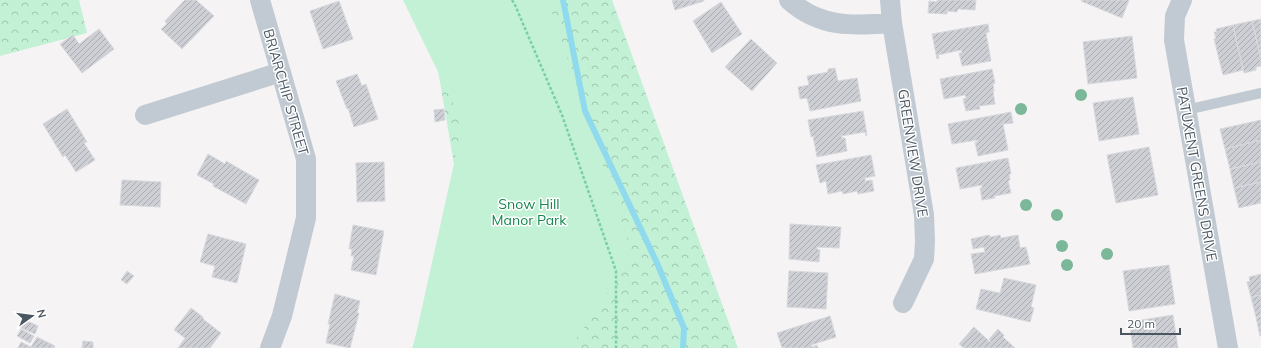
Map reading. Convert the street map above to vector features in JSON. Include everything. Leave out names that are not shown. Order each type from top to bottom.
[{"type":"street","name":"BRIARCHIP STREET","points":[[260,0],[306,159],[306,218],[282,316],[270,348]]},
{"type":"street","points":[[789,0],[797,7],[817,17],[837,24],[863,26],[892,23]]},
{"type":"street","name":"GREENVIEW DRIVE","points":[[890,0],[892,23],[924,215],[924,259],[903,303]]},
{"type":"street","name":"PATUXENT GREENS DRIVE","points":[[1182,0],[1175,16],[1174,40],[1228,348]]},
{"type":"street","points":[[145,115],[281,72]]},
{"type":"lane","points":[[1186,110],[1261,92]]},
{"type":"path","points":[[512,0],[516,5],[562,115],[616,271],[616,348]]},
{"type":"green space","points":[[0,0],[79,0],[87,33],[0,56]]},
{"type":"green space","name":"Snow Hill Manor Park","points":[[403,0],[548,0],[633,256],[570,348],[413,348],[463,123]]},
{"type":"green space","name":"Snow Hill Manor Park","points":[[426,0],[612,0],[738,348],[412,348],[461,205]]},
{"type":"building","points":[[185,0],[196,0],[214,16],[182,49],[161,29],[167,24],[165,21]]},
{"type":"building","points":[[672,0],[704,0],[704,1],[675,10]]},
{"type":"building","points":[[937,0],[976,0],[975,10],[958,9],[957,12],[947,11],[947,14],[928,13],[929,1],[937,2]]},
{"type":"building","points":[[1129,0],[1122,18],[1081,1]]},
{"type":"building","points":[[339,1],[353,39],[323,49],[310,11]]},
{"type":"building","points":[[721,2],[742,34],[712,53],[693,21]]},
{"type":"building","points":[[1261,19],[1261,59],[1252,21]]},
{"type":"building","points":[[1252,21],[1261,59],[1261,66],[1256,67],[1256,70],[1244,73],[1233,25]]},
{"type":"building","points":[[988,24],[989,32],[986,33],[991,61],[962,66],[959,53],[962,53],[961,50],[938,55],[939,58],[937,59],[932,34]]},
{"type":"building","points":[[1233,25],[1243,70],[1223,75],[1214,39],[1216,38],[1214,32],[1217,32],[1216,29]]},
{"type":"building","points":[[99,29],[114,49],[82,73],[60,44],[73,35],[79,44]]},
{"type":"building","points":[[1132,36],[1137,78],[1088,84],[1083,42]]},
{"type":"building","points":[[751,39],[777,63],[752,91],[725,67]]},
{"type":"building","points":[[835,68],[838,81],[857,78],[861,101],[810,111],[807,98],[800,99],[798,87],[809,85],[807,76],[828,72],[828,69]]},
{"type":"building","points":[[992,69],[995,83],[993,84],[993,91],[995,104],[979,106],[980,109],[966,111],[963,99],[966,98],[965,95],[944,99],[940,79]]},
{"type":"building","points":[[357,74],[362,86],[366,84],[378,119],[354,127],[348,108],[347,109],[336,81]]},
{"type":"building","points":[[1133,97],[1139,134],[1099,141],[1093,103]]},
{"type":"building","points":[[67,109],[87,142],[84,143],[95,160],[76,172],[65,155],[63,157],[43,124]]},
{"type":"building","points":[[444,109],[445,120],[435,122],[434,110]]},
{"type":"building","points":[[863,111],[866,136],[865,132],[841,136],[842,138],[845,138],[847,151],[817,157],[808,120]]},
{"type":"building","points":[[1011,112],[1013,123],[1003,124],[1008,150],[978,156],[975,142],[978,142],[977,140],[952,144],[948,124]]},
{"type":"building","points":[[1261,120],[1261,140],[1225,149],[1220,129]]},
{"type":"building","points":[[1261,140],[1261,162],[1230,169],[1225,149]]},
{"type":"building","points":[[1149,147],[1158,195],[1116,203],[1107,155]]},
{"type":"building","points":[[208,154],[225,164],[226,161],[259,180],[246,204],[213,186],[214,184],[197,175]]},
{"type":"building","points":[[871,155],[875,176],[865,178],[865,181],[872,180],[874,191],[858,194],[857,191],[843,194],[842,191],[828,194],[826,181],[820,183],[816,165]]},
{"type":"building","points":[[1008,158],[1011,174],[1009,174],[1010,180],[1008,181],[1011,193],[982,200],[980,188],[982,188],[982,185],[960,189],[956,168]]},
{"type":"building","points":[[384,162],[385,201],[357,202],[356,163]]},
{"type":"building","points":[[1261,162],[1261,182],[1234,188],[1230,169]]},
{"type":"building","points":[[122,180],[161,182],[160,207],[120,205]]},
{"type":"building","points":[[1261,182],[1261,203],[1239,208],[1234,188]]},
{"type":"building","points":[[790,224],[841,227],[839,248],[817,247],[817,249],[820,250],[819,262],[789,259]]},
{"type":"building","points":[[353,225],[384,231],[376,275],[351,270],[354,256],[351,256],[352,249],[349,249]]},
{"type":"building","points":[[208,234],[246,244],[237,283],[212,277],[215,266],[200,262]]},
{"type":"building","points":[[989,235],[990,237],[1000,235],[1001,238],[1018,235],[1020,248],[1026,247],[1030,264],[975,274],[971,254],[985,252],[984,247],[973,249],[971,239]]},
{"type":"building","points":[[1169,265],[1175,304],[1129,311],[1123,271]]},
{"type":"building","points":[[127,271],[134,276],[127,284],[121,280]]},
{"type":"building","points":[[789,271],[828,273],[826,309],[787,307]]},
{"type":"building","points":[[1261,274],[1261,295],[1251,297],[1247,282],[1250,281],[1249,277]]},
{"type":"building","points":[[1004,278],[1036,285],[1031,307],[1034,308],[1030,322],[976,309],[981,289],[1000,293]]},
{"type":"building","points":[[335,294],[360,301],[357,313],[359,313],[350,348],[326,343],[330,324],[328,324]]},
{"type":"building","points":[[1261,295],[1261,316],[1256,317],[1251,297]]},
{"type":"building","points":[[191,308],[221,333],[210,348],[178,348],[185,338],[174,330]]},
{"type":"building","points":[[1173,315],[1178,348],[1133,348],[1129,322]]},
{"type":"building","points":[[830,316],[836,337],[811,345],[812,347],[817,345],[818,348],[782,348],[777,333]]},
{"type":"building","points":[[1261,316],[1261,336],[1260,336],[1256,317]]},
{"type":"building","points":[[25,320],[38,326],[35,334],[21,328]]},
{"type":"building","points":[[974,327],[990,342],[991,341],[989,339],[998,329],[1004,335],[1003,337],[1015,348],[964,348],[959,344]]},
{"type":"building","points":[[21,329],[34,336],[30,343],[17,336]]},
{"type":"building","points":[[37,337],[55,346],[54,348],[18,348],[21,342],[31,347]]},
{"type":"building","points":[[83,341],[93,342],[93,348],[82,348]]},
{"type":"waterway","points":[[563,0],[585,111],[657,263],[684,328],[683,348]]}]
